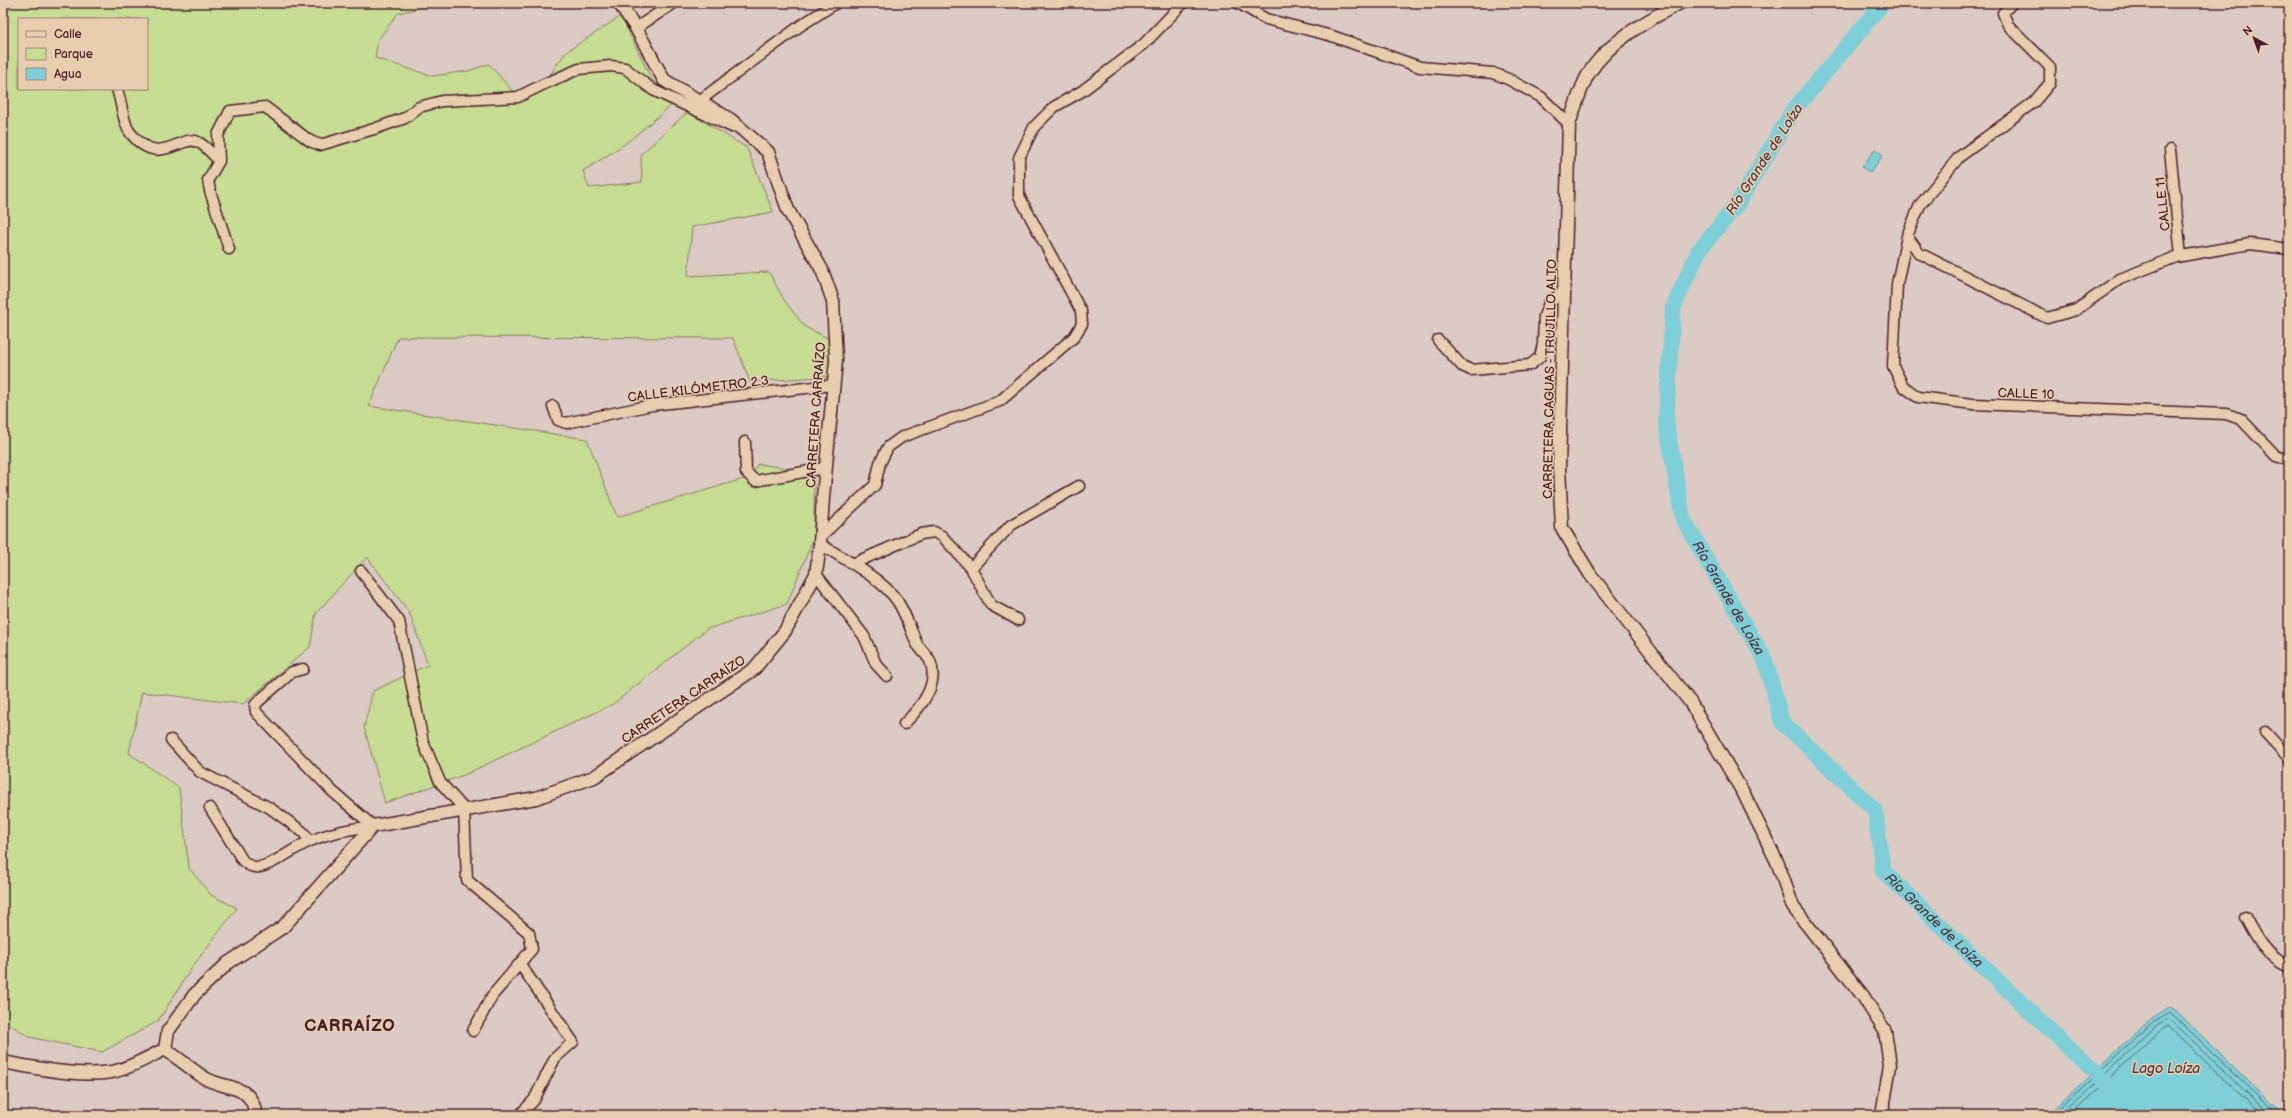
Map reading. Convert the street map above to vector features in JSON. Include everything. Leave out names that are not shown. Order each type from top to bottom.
[{"type":"street","name":"CARRETERA CARRAÍZO","points":[[373,826],[464,809],[536,798],[594,777],[754,669],[785,631],[816,574],[821,540],[825,468],[836,360],[834,301],[822,270],[788,210],[768,152],[731,120],[664,80],[636,28],[619,3]]},
{"type":"street","points":[[636,28],[674,3]]},
{"type":"street","points":[[699,101],[800,26],[836,3]]},
{"type":"street","points":[[907,721],[927,697],[933,671],[929,660],[918,646],[898,602],[888,590],[821,540],[874,485],[880,463],[888,447],[902,437],[1000,401],[1074,337],[1082,324],[1081,311],[1019,196],[1019,158],[1034,127],[1054,107],[1082,91],[1144,44],[1184,3]]},
{"type":"street","points":[[1238,3],[1266,19],[1332,36],[1420,67],[1493,73],[1508,78],[1541,97],[1569,124]]},
{"type":"street","name":"CARRETERA CAGUAS - TRUJILLO ALTO","points":[[1680,3],[1663,12],[1611,47],[1589,74],[1569,124],[1559,467],[1562,528],[1590,574],[1690,702],[1747,801],[1778,864],[1793,907],[1863,996],[1885,1031],[1890,1065],[1882,1115]]},
{"type":"street","name":"CALLE 10","points":[[2012,3],[2003,13],[2008,26],[2050,67],[2050,83],[2034,102],[1959,157],[1920,205],[1907,236],[1897,284],[1892,366],[1903,386],[1918,397],[1973,404],[2226,414],[2241,419],[2276,456],[2289,460]]},
{"type":"street","points":[[229,249],[210,191],[208,180],[219,161],[218,134],[230,111],[265,107],[310,141],[320,145],[405,118],[419,107],[442,100],[518,97],[579,69],[611,66],[625,68],[653,90],[704,112],[750,136]]},
{"type":"street","points":[[117,90],[128,130],[148,148],[165,150],[189,141],[198,142],[219,161]]},
{"type":"street","name":"CALLE 11","points":[[2170,150],[2181,256]]},
{"type":"street","points":[[1907,236],[1919,253],[1935,263],[2047,318],[2076,310],[2120,279],[2181,256],[2250,244],[2289,249]]},
{"type":"street","points":[[1438,340],[1462,366],[1471,370],[1530,365],[1540,358],[1544,316],[1549,303],[1564,291]]},
{"type":"street","name":"CALLE KILÓMETRO 2.3","points":[[553,406],[558,420],[566,423],[652,405],[833,385]]},
{"type":"street","points":[[745,442],[746,472],[755,481],[825,468]]},
{"type":"street","points":[[971,568],[1011,525],[1080,486]]},
{"type":"street","points":[[852,564],[921,534],[934,532],[942,536],[971,568],[991,605],[1018,620]]},
{"type":"street","points":[[361,571],[398,621],[423,742],[440,782],[464,809],[467,880],[529,933],[532,949],[492,996],[473,1031]]},
{"type":"street","points":[[816,574],[864,636],[876,664],[887,676]]},
{"type":"street","points":[[303,669],[292,672],[260,700],[255,705],[256,712],[332,791],[373,826]]},
{"type":"street","points":[[2265,732],[2289,758]]},
{"type":"street","points":[[171,740],[200,772],[270,808],[303,832],[310,841]]},
{"type":"street","points":[[210,808],[243,861],[251,867],[260,867],[269,864],[310,841],[348,829],[373,826]]},
{"type":"street","points":[[166,1049],[168,1031],[195,994],[228,963],[283,927],[373,826]]},
{"type":"street","points":[[2245,917],[2260,945],[2275,961],[2289,967]]},
{"type":"street","points":[[520,964],[573,1042],[555,1058],[534,1100],[520,1115]]},
{"type":"street","points":[[3,1062],[93,1073],[113,1072],[138,1063],[166,1049]]},
{"type":"street","points":[[166,1049],[204,1078],[242,1090],[254,1106],[256,1115]]},
{"type":"green space","points":[[3,3],[443,3],[398,13],[378,40],[375,58],[432,76],[468,71],[489,64],[515,94],[538,92],[566,52],[621,16],[652,80],[678,100],[625,144],[583,171],[589,188],[642,182],[641,154],[688,112],[747,148],[773,212],[692,227],[688,276],[769,272],[784,300],[805,327],[830,339],[831,376],[750,382],[733,338],[398,337],[369,406],[587,439],[617,517],[750,477],[758,464],[794,469],[814,479],[814,537],[787,604],[707,629],[613,704],[464,775],[385,803],[364,727],[373,691],[428,665],[409,612],[367,557],[316,613],[310,647],[243,704],[142,692],[129,753],[179,788],[189,868],[211,895],[237,908],[193,966],[158,1021],[102,1052],[29,1037],[3,1020]]},
{"type":"water","points":[[1875,149],[1883,155],[1870,173],[1862,167]]},
{"type":"water","name":"Lago Loíza","points":[[2171,1006],[2283,1115],[2049,1115],[2152,1018]]},
{"type":"waterway","name":"Río Grande de Loíza","points":[[1883,3],[1792,112],[1738,203],[1698,252],[1673,308],[1666,421],[1683,519],[1765,660],[1782,722],[1875,810],[1883,871],[2074,1053],[2095,1070],[2135,1115]]},
{"type":"district","name":"CARRAÍZO","points":[[350,1025]]}]
